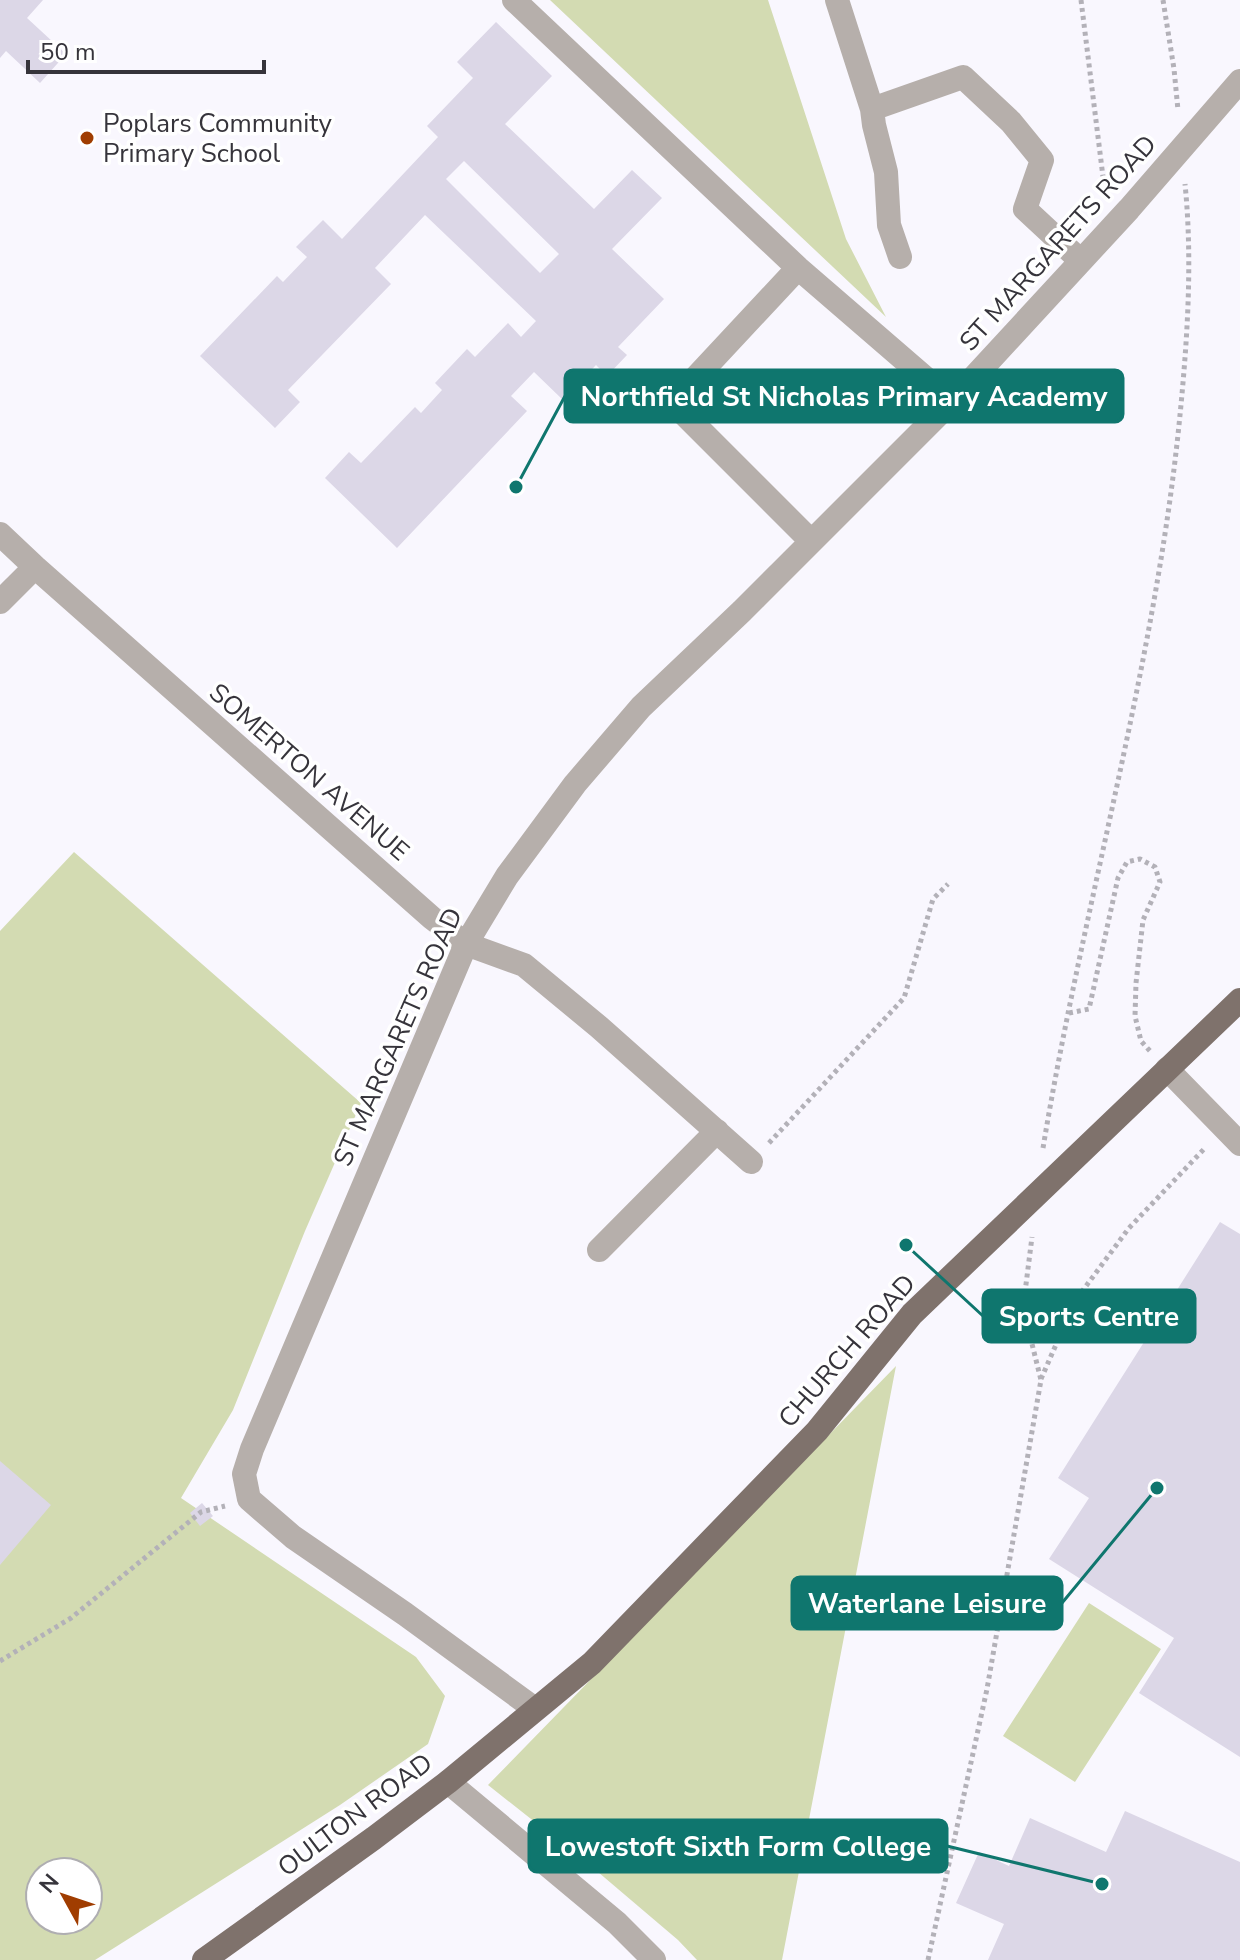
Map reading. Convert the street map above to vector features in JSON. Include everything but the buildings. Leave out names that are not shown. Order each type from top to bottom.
[{"type":"main road","name":"CHURCH ROAD","points":[[535,1709],[592,1663],[817,1431],[912,1314],[1240,1000]]},
{"type":"main road","name":"OULTON ROAD","points":[[204,1960],[448,1782],[535,1709]]},
{"type":"street","points":[[514,0],[798,268],[952,401]]},
{"type":"street","points":[[837,0],[872,109],[886,172],[889,225],[900,257]]},
{"type":"street","points":[[872,109],[963,77],[1011,122],[1042,160],[1025,209],[1081,261]]},
{"type":"street","name":"ST MARGARETS ROAD","points":[[249,1499],[244,1474],[252,1449],[466,944],[507,876],[575,784],[641,707],[742,611],[952,401],[1129,209],[1240,81]]},
{"type":"street","points":[[687,387],[798,268]]},
{"type":"street","points":[[660,390],[811,541]]},
{"type":"street","name":"SOMERTON AVENUE","points":[[0,534],[432,918],[466,944],[524,965],[751,1162]]},
{"type":"street","points":[[0,602],[35,567]]},
{"type":"street","points":[[1167,1069],[1232,1136]]},
{"type":"street","points":[[599,1250],[717,1131]]},
{"type":"street","points":[[249,1499],[293,1537],[535,1709]]},
{"type":"street","points":[[448,1782],[617,1923],[654,1960]]},
{"type":"path","points":[[1081,0],[1110,230]]},
{"type":"path","points":[[1163,0],[1179,116]]},
{"type":"path","points":[[1042,1160],[1069,1013],[1153,613],[1173,481],[1185,367],[1188,269],[1185,177]]},
{"type":"path","points":[[1069,1013],[1089,1009],[1118,878],[1127,862],[1140,859],[1155,867],[1160,882],[1143,920],[1135,1016],[1141,1041],[1167,1069]]},
{"type":"path","points":[[751,1162],[904,998],[933,899],[948,884]]},
{"type":"path","points":[[928,1960],[987,1689],[1041,1380],[1075,1301],[1129,1228],[1232,1136]]},
{"type":"path","points":[[1033,1234],[1023,1308],[1041,1380]]},
{"type":"path","points":[[0,1661],[71,1618],[201,1512],[249,1499]]},
{"type":"green space","points":[[550,0],[768,0],[846,239],[886,317]]},
{"type":"green space","points":[[74,852],[361,1103],[305,1231],[233,1410],[181,1498],[416,1657],[445,1696],[428,1744],[340,1805],[95,1960],[0,1960],[0,931]]},
{"type":"green space","points":[[896,1366],[782,1960],[697,1960],[598,1872],[488,1785]]},
{"type":"green space","points":[[1089,1603],[1161,1649],[1075,1782],[1003,1736]]},
{"type":"place","name":"Poplars Community Primary School","points":[[87,138]]},
{"type":"place","name":"Northfield St Nicholas Primary Academy","points":[[516,487]]},
{"type":"place","name":"Sports Centre","points":[[906,1245]]},
{"type":"place","name":"Waterlane Leisure","points":[[1157,1488]]},
{"type":"place","name":"Lowestoft Sixth Form College","points":[[1102,1884]]}]
